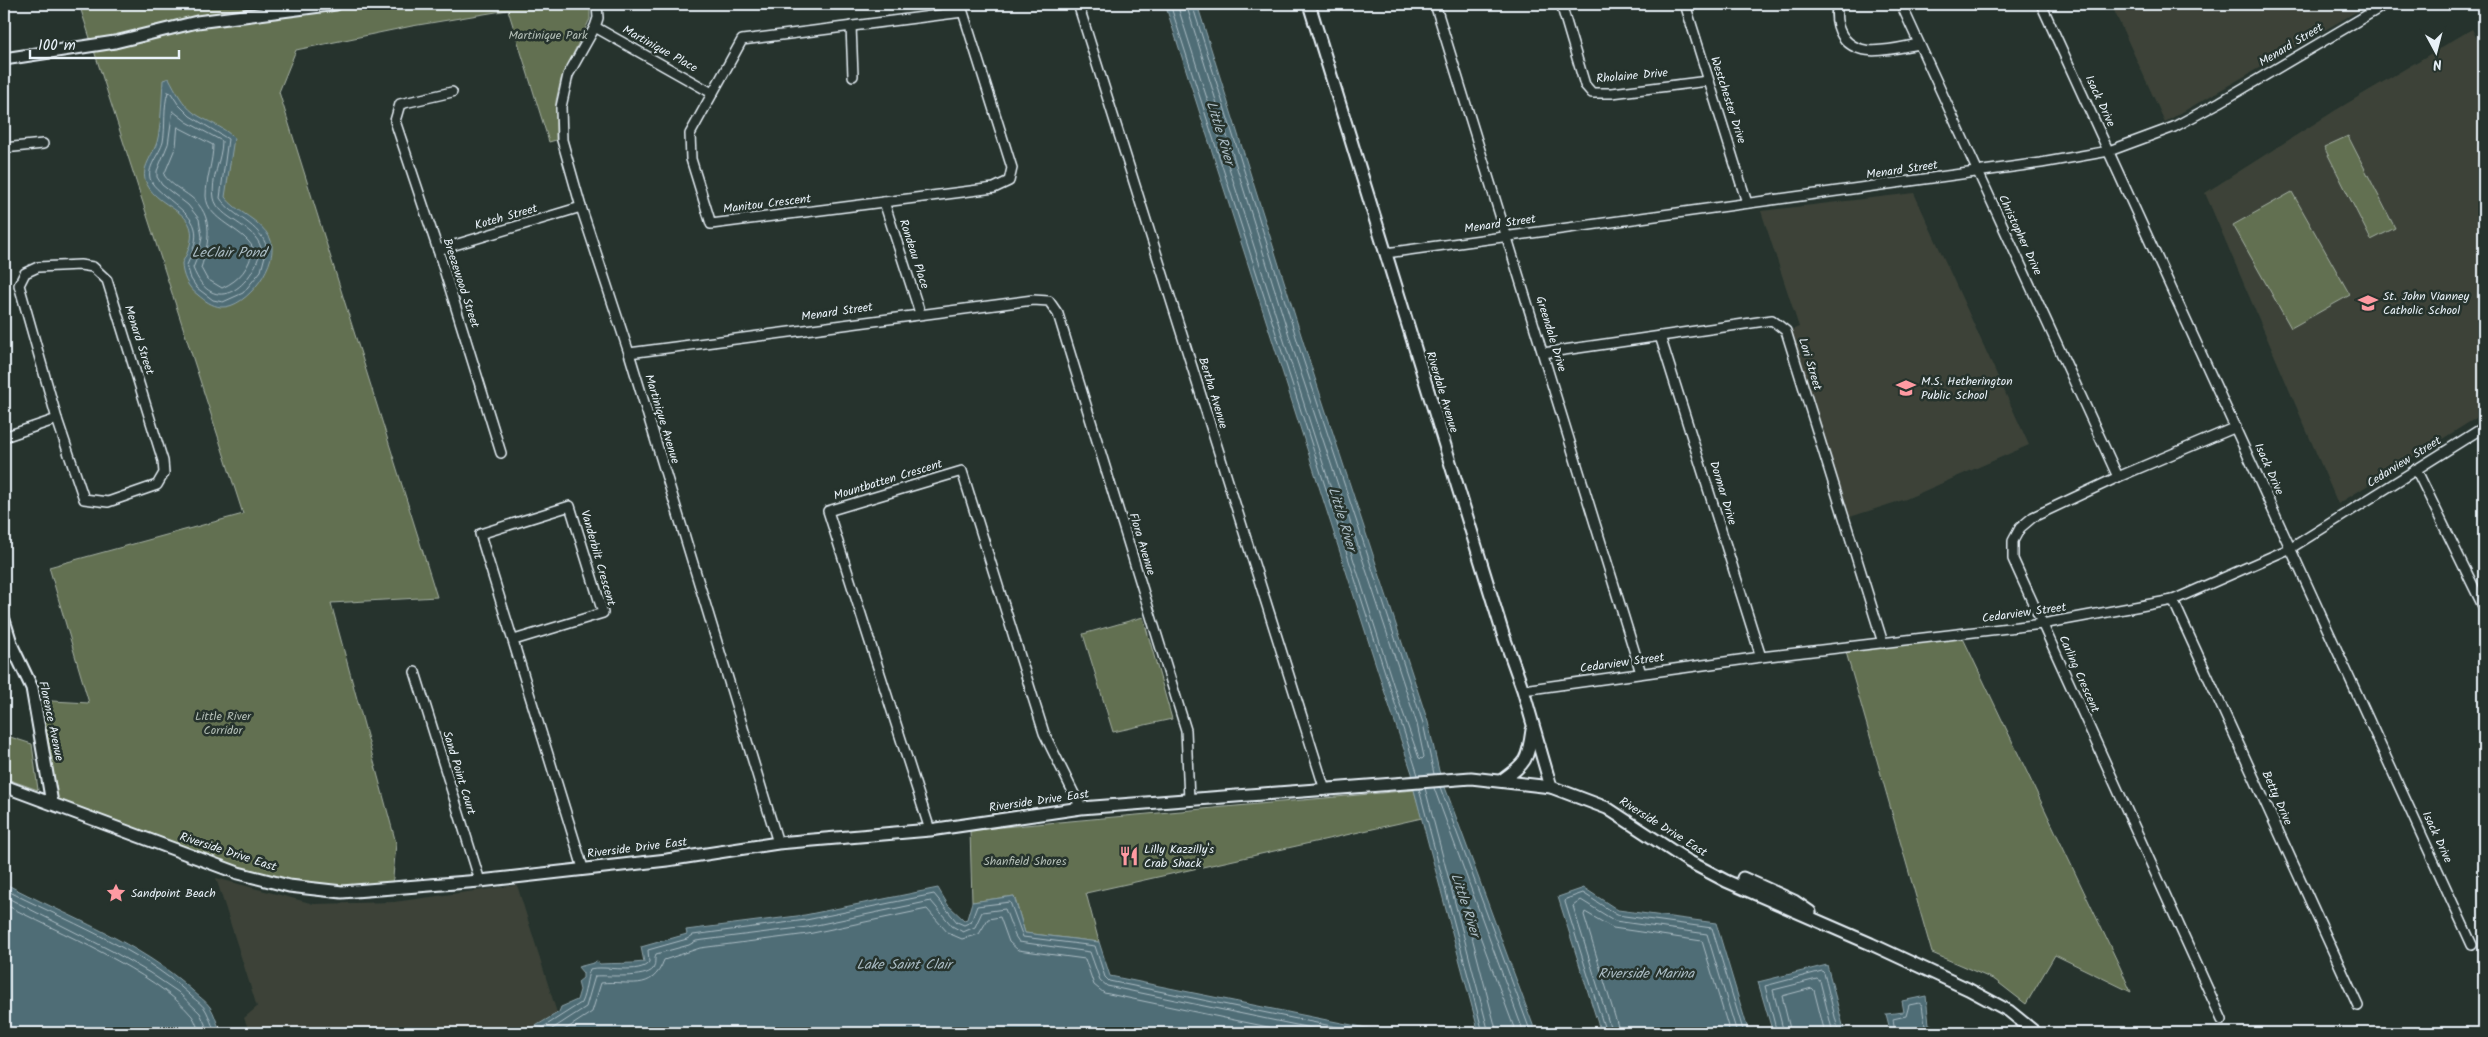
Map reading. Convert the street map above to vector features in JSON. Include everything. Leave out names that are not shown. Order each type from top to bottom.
[{"type":"main road","points":[[4,59],[115,42],[197,22],[336,4]]},
{"type":"main road","name":"Riverdale Avenue","points":[[1309,4],[1503,634],[1523,690],[1551,787]]},
{"type":"main road","name":"Florence Avenue","points":[[4,620],[8,647],[32,688],[52,803]]},
{"type":"main road","points":[[1502,780],[1523,764],[1529,754],[1533,726]]},
{"type":"main road","name":"Riverside Drive East","points":[[4,786],[216,865],[289,886],[342,892],[480,881],[668,860],[778,844],[930,830],[1081,808],[1471,778],[1502,780],[1551,787],[1607,808],[1688,861],[1726,881],[1832,927],[1992,1002],[2009,1011],[2036,1033]]},
{"type":"main road","points":[[1743,878],[1794,901],[1832,927]]},
{"type":"street","name":"Martinique Avenue","points":[[597,4],[598,18],[595,27],[568,75],[561,107],[562,140],[581,207],[629,353],[778,844]]},
{"type":"street","name":"Bertha Avenue","points":[[1078,4],[1325,790]]},
{"type":"street","name":"Greendale Drive","points":[[1435,4],[1641,673]]},
{"type":"street","name":"Rholaine Drive","points":[[1561,4],[1586,85],[1592,93],[1612,93],[1708,81]]},
{"type":"street","name":"Westchester Drive","points":[[1685,4],[1748,203]]},
{"type":"street","points":[[1839,4],[1836,18],[1840,33],[1859,50],[1877,52],[1919,44]]},
{"type":"street","name":"Christopher Drive","points":[[1901,4],[2118,477]]},
{"type":"street","name":"Isack Drive","points":[[2041,4],[2236,426],[2472,945]]},
{"type":"street","name":"Menard Street","points":[[1386,253],[1977,172],[2109,151],[2174,127],[2386,4]]},
{"type":"street","name":"Manitou Crescent","points":[[963,12],[1012,168],[1009,181],[994,188],[712,224],[691,160],[690,134],[742,40],[851,26],[963,12]]},
{"type":"street","points":[[851,26],[853,76]]},
{"type":"street","name":"Martinique Place","points":[[595,27],[712,92]]},
{"type":"street","name":"Breezewood Street","points":[[452,92],[400,104],[394,121],[438,250],[502,453]]},
{"type":"street","points":[[4,148],[43,144]]},
{"type":"street","name":"Rondeau Place","points":[[884,202],[920,314]]},
{"type":"street","name":"Koteh Street","points":[[438,250],[581,207]]},
{"type":"street","name":"Menard Street","points":[[80,265],[93,267],[107,280],[146,402],[163,461],[164,473],[157,485],[108,502],[84,499],[57,419],[19,285],[25,272],[38,267],[80,265]]},
{"type":"street","name":"Menard Street","points":[[629,353],[1033,300],[1049,301]]},
{"type":"street","name":"Flora Avenue","points":[[1049,301],[1058,314],[1186,730],[1189,800]]},
{"type":"street","name":"Lori Street","points":[[1543,353],[1772,320],[1786,331],[1883,643]]},
{"type":"street","name":"Dormar Drive","points":[[1660,336],[1761,657]]},
{"type":"street","points":[[4,437],[57,419]]},
{"type":"street","name":"Carling Crescent","points":[[2222,1020],[2013,559],[2013,540],[2020,528],[2033,517],[2118,477],[2236,426]]},
{"type":"street","name":"Cedarview Street","points":[[1523,690],[1761,657],[2042,624],[2173,600],[2291,548],[2484,427]]},
{"type":"street","points":[[2416,468],[2484,608]]},
{"type":"street","name":"Mountbatten Crescent","points":[[930,830],[828,511],[962,471],[1044,733],[1081,808]]},
{"type":"street","name":"Vanderbilt Crescent","points":[[514,640],[603,613],[570,506],[480,534],[583,868]]},
{"type":"street","name":"Betty Drive","points":[[2173,600],[2358,1006]]},
{"type":"street","name":"Sand Point Court","points":[[415,672],[480,881]]},
{"type":"shaded area","points":[[2111,4],[2370,4],[2165,122]]},
{"type":"shaded area","name":"St. John Vianney Catholic School","points":[[2472,29],[2484,53],[2484,413],[2338,504],[2205,193],[2336,110]]},
{"type":"shaded area","name":"M.S. Hetherington Public School","points":[[1914,193],[2029,445],[1906,499],[1850,517],[1789,331],[1799,327],[1761,211]]},
{"type":"shaded area","points":[[216,878],[314,904],[394,902],[517,885],[557,1013],[525,1033],[250,1033],[244,1018],[257,1007]]},
{"type":"green space","name":"Little River Corridor","points":[[79,4],[590,4],[590,19],[561,79],[556,101],[556,140],[549,142],[508,10],[412,26],[296,50],[279,92],[437,597],[331,603],[396,843],[392,889],[289,886],[51,803],[34,700],[89,703],[49,567],[243,514]]},
{"type":"green space","points":[[2348,136],[2395,228],[2371,240],[2324,147]]},
{"type":"green space","points":[[2292,192],[2350,295],[2291,328],[2233,225]]},
{"type":"green space","points":[[1143,617],[1172,719],[1113,732],[1083,634]]},
{"type":"green space","points":[[1961,634],[2131,992],[2055,955],[2026,1004],[1995,980],[1932,953],[1846,652]]},
{"type":"green space","points":[[4,735],[32,744],[38,790],[4,778]]},
{"type":"green space","name":"Shanfield Shores","points":[[1414,790],[1422,818],[1086,893],[1099,942],[1025,933],[1014,896],[972,902],[970,830]]},
{"type":"water","name":"Little River","points":[[1165,4],[1197,4],[1307,354],[1428,722],[1439,771],[1536,1033],[1479,1033],[1414,790],[1412,773]]},
{"type":"water","name":"LeClair Pond","points":[[169,78],[186,106],[194,113],[225,130],[234,138],[225,197],[266,231],[270,238],[272,248],[271,259],[266,270],[251,292],[231,306],[221,307],[212,304],[194,292],[189,285],[184,277],[182,268],[182,263],[190,245],[191,232],[188,222],[161,200],[146,182],[146,167],[158,136],[163,80]]},
{"type":"water","points":[[4,883],[102,931],[150,958],[206,1003],[212,1010],[221,1031],[239,1033],[4,1033]]},
{"type":"water","name":"Lake Saint Clair","points":[[938,888],[948,905],[964,920],[967,919],[972,902],[1014,896],[1025,933],[1099,942],[1110,976],[1391,1033],[524,1033],[559,1012],[561,1007],[577,1000],[580,990],[578,982],[583,978],[583,973],[578,967],[597,962],[600,964],[644,962],[641,947],[687,934],[686,930],[805,915]]},
{"type":"water","name":"Riverside Marina","points":[[1584,888],[1618,910],[1716,923],[1749,1033],[1601,1033],[1558,897]]},
{"type":"water","points":[[1827,965],[1845,1033],[1773,1033],[1758,982]]},
{"type":"water","points":[[1926,996],[1929,1024],[1949,1033],[1891,1033],[1886,1014],[1904,1012],[1902,1001]]},
{"type":"place","name":"St. John Vianney Catholic School","points":[[2368,303]]},
{"type":"place","name":"M.S. Hetherington Public School","points":[[1906,388]]},
{"type":"place","name":"Lilly Kazzilly's Crab Shack","points":[[1129,856]]},
{"type":"place","name":"Sandpoint Beach","points":[[116,893]]},
{"type":"park label","name":"Martinique Park","points":[[548,35]]}]
